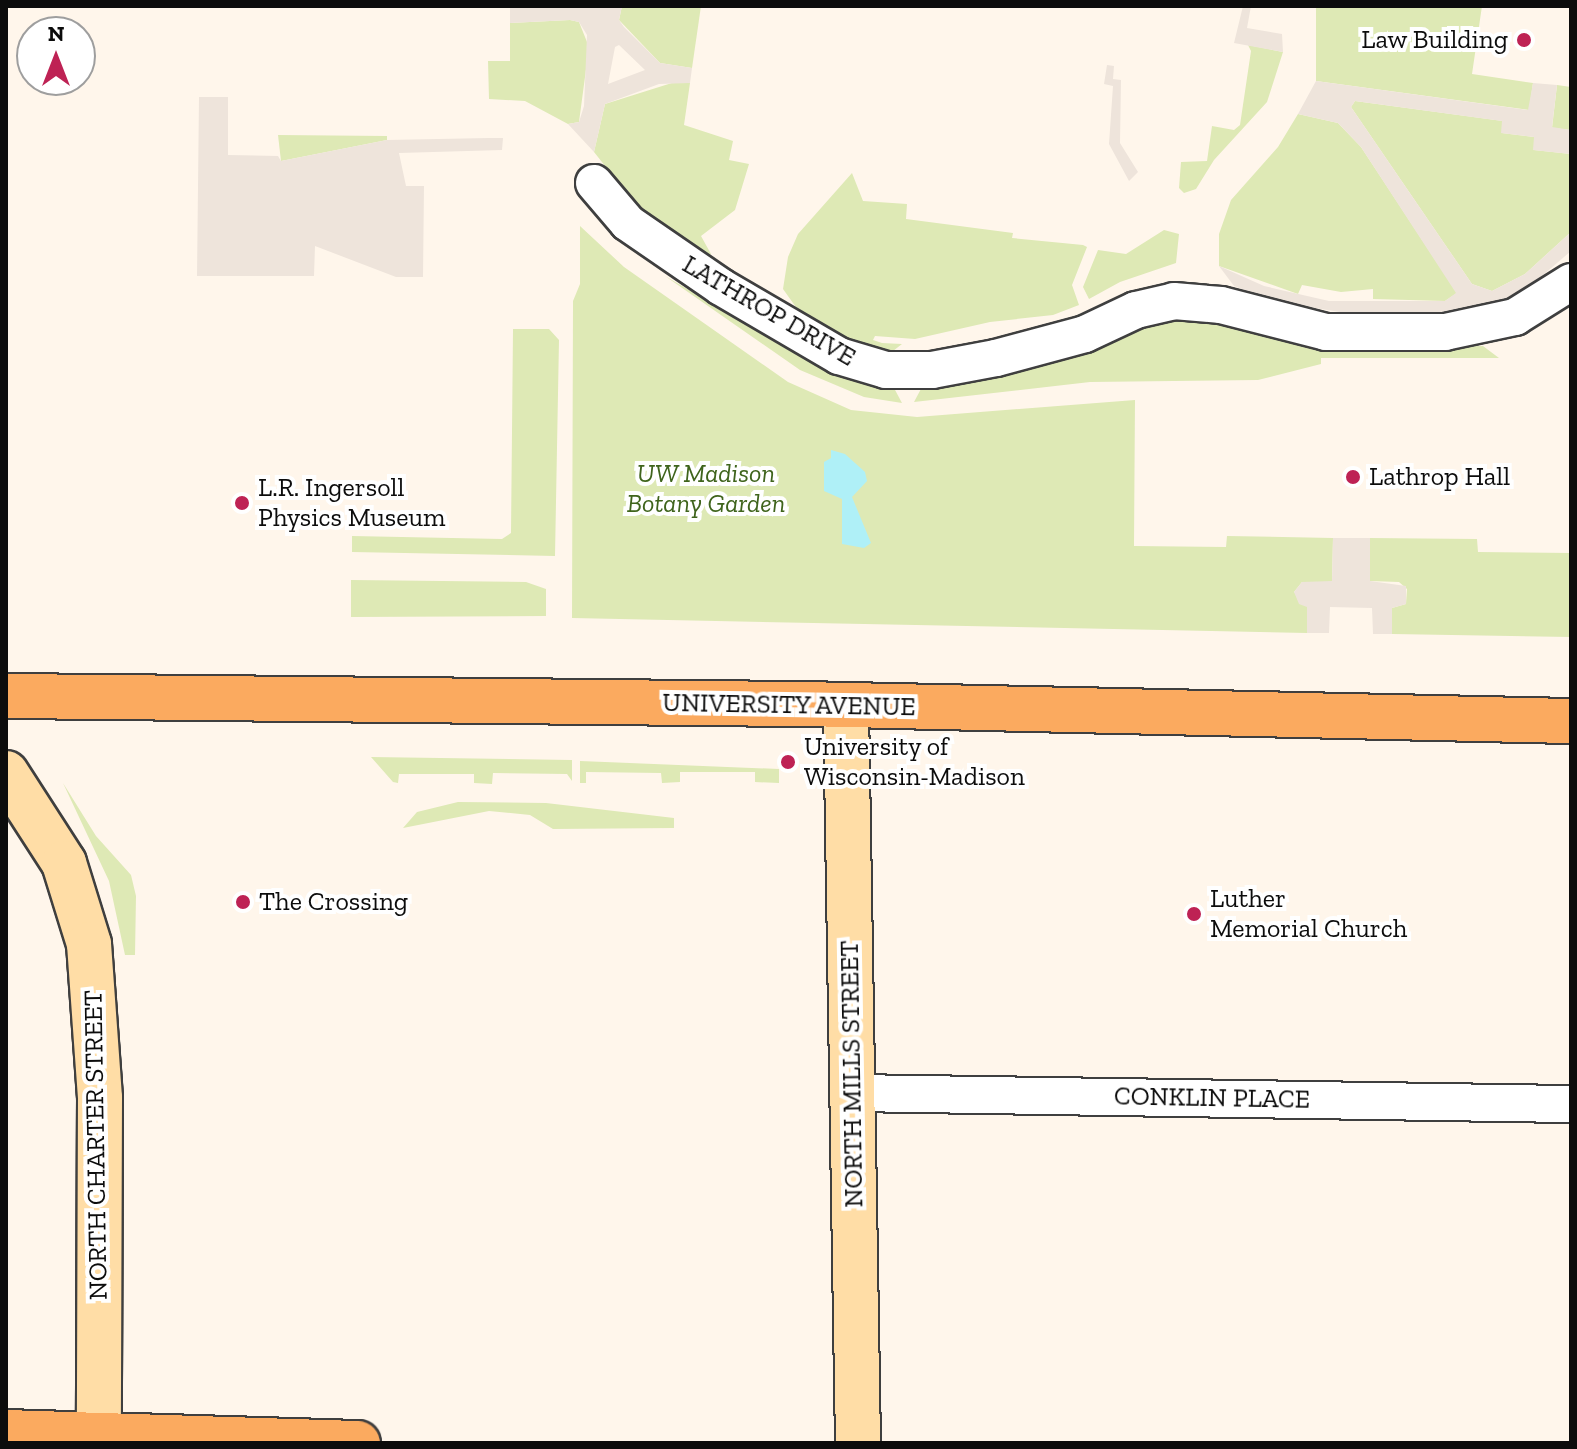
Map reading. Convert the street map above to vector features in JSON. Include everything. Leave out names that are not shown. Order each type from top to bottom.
[{"type":"main road","name":"UNIVERSITY AVENUE","points":[[6,696],[846,705],[1571,721]]},
{"type":"main road","points":[[6,1432],[99,1439],[358,1443]]},
{"type":"street","name":"LATHROP DRIVE","points":[[594,183],[628,223],[710,281],[839,356],[886,370],[932,370],[996,358],[1085,334],[1136,310],[1174,301],[1221,305],[1326,332],[1445,332],[1515,317],[1571,282]]},
{"type":"street","name":"NORTH MILLS STREET","points":[[846,705],[858,1443]]},
{"type":"street","name":"NORTH CHARTER STREET","points":[[6,773],[64,863],[89,944],[100,1098],[99,1439]]},
{"type":"street","name":"CONKLIN PLACE","points":[[852,1093],[1571,1104]]},
{"type":"green space","points":[[622,6],[701,6],[692,68],[660,63],[619,20]]},
{"type":"green space","points":[[1316,6],[1482,6],[1472,74],[1533,83],[1529,110],[1316,81]]},
{"type":"green space","points":[[579,22],[589,47],[579,122],[568,124],[525,101],[489,99],[488,61],[510,61],[510,23]]},
{"type":"green space","points":[[1248,45],[1283,52],[1267,102],[1214,160],[1196,189],[1184,193],[1179,188],[1181,162],[1207,161],[1212,126],[1234,130],[1240,125],[1251,51]]},
{"type":"green space","points":[[675,82],[690,83],[684,125],[733,141],[729,160],[749,164],[735,210],[701,236],[711,254],[707,257],[636,205],[594,152],[605,104]]},
{"type":"green space","points":[[1557,85],[1571,87],[1571,130],[1552,128]]},
{"type":"green space","points":[[1355,101],[1503,121],[1502,133],[1534,137],[1534,150],[1571,154],[1571,232],[1525,274],[1492,291],[1472,284],[1351,107]]},
{"type":"green space","points":[[1298,114],[1338,123],[1361,147],[1457,293],[1445,301],[1373,299],[1373,289],[1341,292],[1302,285],[1298,294],[1219,266],[1219,234],[1231,200],[1278,147]]},
{"type":"green space","points":[[278,135],[387,136],[387,140],[281,161]]},
{"type":"green space","points":[[852,173],[863,201],[907,204],[906,219],[1013,233],[1012,238],[1087,247],[1072,285],[1079,305],[1053,315],[990,322],[915,339],[875,336],[873,340],[882,343],[902,344],[893,351],[846,339],[803,317],[783,289],[788,257],[798,234]]},
{"type":"green space","name":"UW Madison Botany Garden","points":[[580,226],[624,267],[788,382],[851,410],[917,417],[1135,400],[1134,546],[1226,547],[1227,536],[1333,538],[1332,582],[1302,582],[1294,592],[1308,607],[1307,633],[572,618],[573,301],[580,284]]},
{"type":"green space","points":[[1164,230],[1179,234],[1176,263],[1120,282],[1089,299],[1083,287],[1098,250],[1126,254]]},
{"type":"green space","points":[[665,276],[833,374],[894,388],[902,403],[864,397],[800,370]]},
{"type":"green space","points":[[1183,318],[1214,320],[1313,349],[1483,346],[1499,358],[1321,358],[1321,364],[1258,380],[1090,382],[914,402],[922,387],[1013,373],[1087,354],[1131,330]]},
{"type":"green space","points":[[513,329],[549,329],[559,340],[555,556],[352,552],[352,536],[502,539],[511,533]]},
{"type":"green space","points":[[1370,538],[1477,539],[1478,552],[1571,553],[1571,637],[1392,634],[1392,608],[1406,604],[1407,589],[1399,582],[1370,581]]},
{"type":"green space","points":[[351,580],[526,582],[546,589],[546,616],[351,617]]},
{"type":"green space","points":[[371,757],[572,760],[572,781],[567,774],[493,773],[492,784],[474,783],[474,774],[399,774],[398,783],[393,782]]},
{"type":"green space","points":[[580,761],[779,769],[779,783],[755,782],[755,772],[680,772],[680,782],[662,783],[661,773],[586,772],[586,783],[580,783]]},
{"type":"green space","points":[[63,783],[96,836],[131,875],[136,896],[135,955],[125,955],[109,881]]},
{"type":"green space","points":[[458,802],[546,803],[674,818],[674,828],[553,829],[530,815],[489,811],[403,828],[417,812]]},
{"type":"shaded area","points":[[622,6],[619,20],[624,27],[660,63],[692,68],[690,83],[659,84],[605,104],[594,152],[568,124],[579,122],[584,106],[587,35],[579,22],[570,20],[510,23],[510,7]],"holes":[[[619,45],[645,70],[608,84],[615,47]]]},
{"type":"shaded area","points":[[1243,6],[1251,6],[1247,28],[1282,34],[1283,52],[1234,43]]},
{"type":"shaded area","points":[[1107,65],[1114,66],[1113,79],[1121,80],[1120,143],[1138,172],[1129,181],[1109,144],[1113,86],[1104,84]]},
{"type":"shaded area","points":[[1316,81],[1528,110],[1533,83],[1557,85],[1552,127],[1571,130],[1571,154],[1533,150],[1534,137],[1501,133],[1502,121],[1355,101],[1351,107],[1472,284],[1492,291],[1525,274],[1571,232],[1571,251],[1529,287],[1497,303],[1454,312],[1352,314],[1272,301],[1234,286],[1219,266],[1264,286],[1329,301],[1445,301],[1456,293],[1361,147],[1338,123],[1298,114]]},
{"type":"shaded area","points":[[199,97],[228,97],[228,155],[278,156],[281,161],[387,140],[489,138],[503,138],[502,150],[399,153],[406,186],[424,186],[423,277],[396,277],[315,246],[314,276],[197,276]]},
{"type":"shaded area","points":[[1333,538],[1370,538],[1370,581],[1406,586],[1406,604],[1392,608],[1392,634],[1373,634],[1372,608],[1330,607],[1329,633],[1307,633],[1307,607],[1299,604],[1294,592],[1302,582],[1332,581]]},
{"type":"water","points":[[831,450],[845,454],[865,472],[867,481],[852,497],[871,543],[864,548],[842,544],[842,499],[824,491],[824,462],[831,458]]},
{"type":"place","name":"Law Building","points":[[1524,40]]},
{"type":"place","name":"Lathrop Hall","points":[[1353,477]]},
{"type":"place","name":"L.R. Ingersoll Physics Museum","points":[[242,503]]},
{"type":"place","name":"University of Wisconsin-Madison","points":[[788,762]]},
{"type":"place","name":"The Crossing","points":[[243,902]]},
{"type":"place","name":"Luther Memorial Church","points":[[1194,914]]}]
